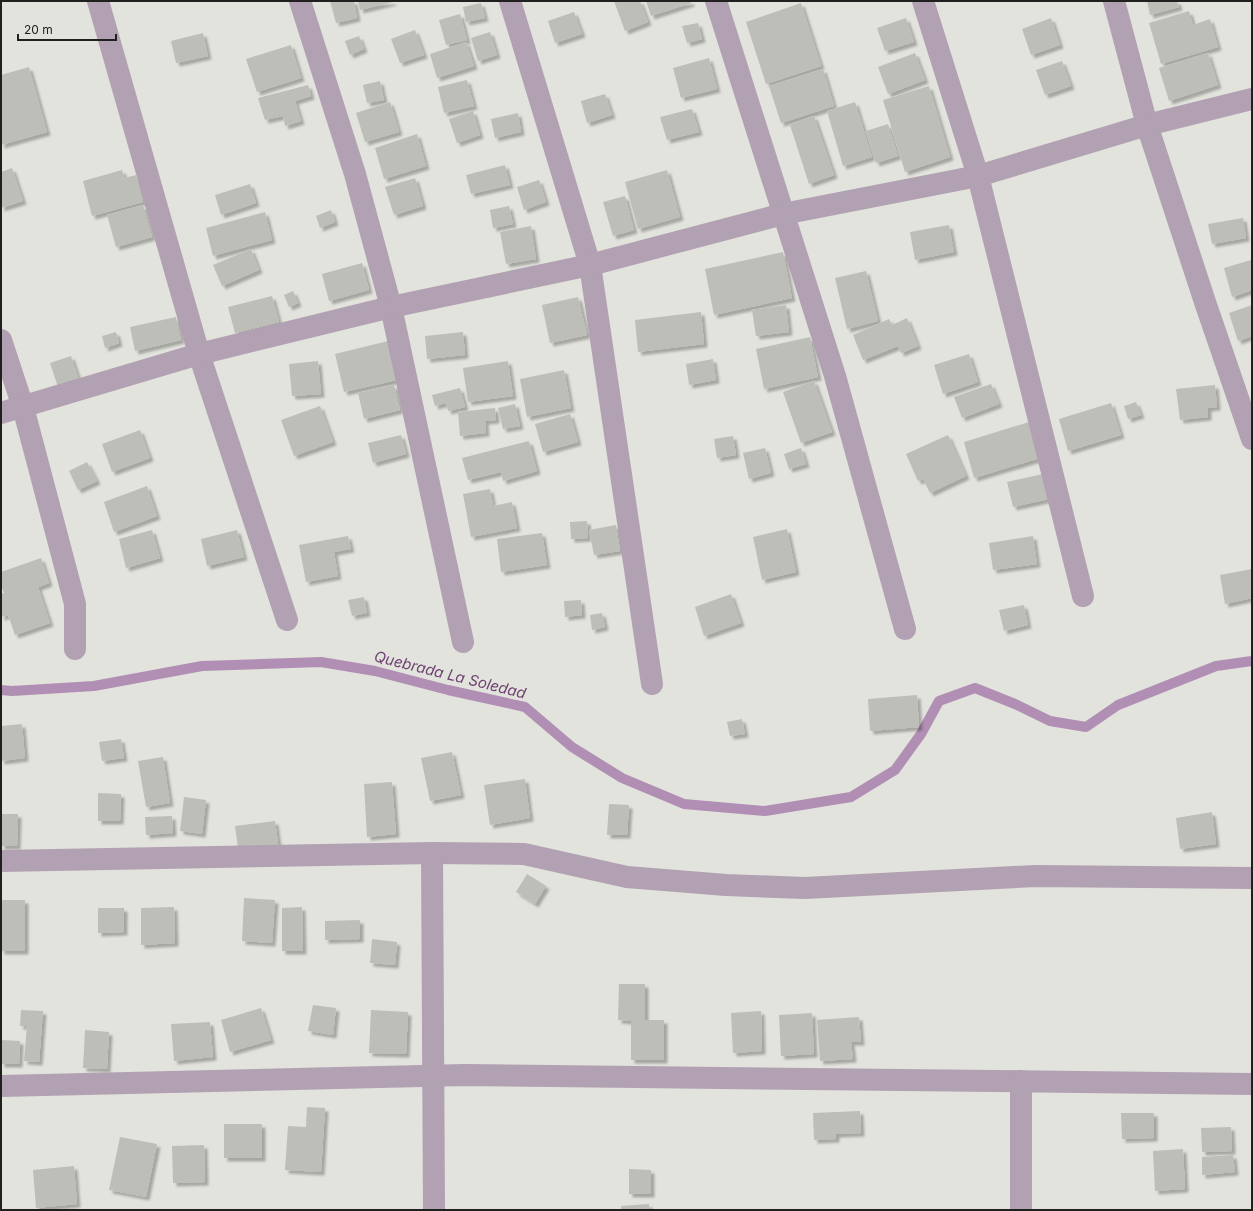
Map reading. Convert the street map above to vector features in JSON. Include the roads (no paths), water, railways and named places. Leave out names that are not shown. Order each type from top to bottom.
[{"type":"street","points":[[98,1],[199,354],[287,620]]},
{"type":"street","points":[[300,1],[356,174],[391,307],[463,642]]},
{"type":"street","points":[[510,1],[590,264],[652,684]]},
{"type":"street","points":[[716,1],[835,376],[904,630]]},
{"type":"street","points":[[923,1],[978,176],[1083,596]]},
{"type":"street","points":[[1114,1],[1147,125],[1252,439]]},
{"type":"street","points":[[1,413],[23,408],[199,354],[391,307],[590,264],[783,214],[978,176],[1147,125],[1252,99]]},
{"type":"street","points":[[1,340],[23,408],[75,604],[75,649]]},
{"type":"street","points":[[1,861],[432,853],[524,854],[627,877],[726,885],[806,888],[1035,876],[1252,878]]},
{"type":"street","points":[[432,853],[434,1210]]},
{"type":"street","points":[[1,1086],[464,1075],[1252,1084]]},
{"type":"street","points":[[1021,1081],[1021,1210]]},
{"type":"waterway","name":"Quebrada La Soledad","points":[[1,690],[12,691],[94,686],[202,666],[321,662],[375,671],[448,690],[525,707],[572,747],[622,778],[684,804],[765,811],[851,797],[895,770],[921,734],[939,701],[975,688],[1015,704],[1050,721],[1086,727],[1118,705],[1216,666],[1252,661]]}]
